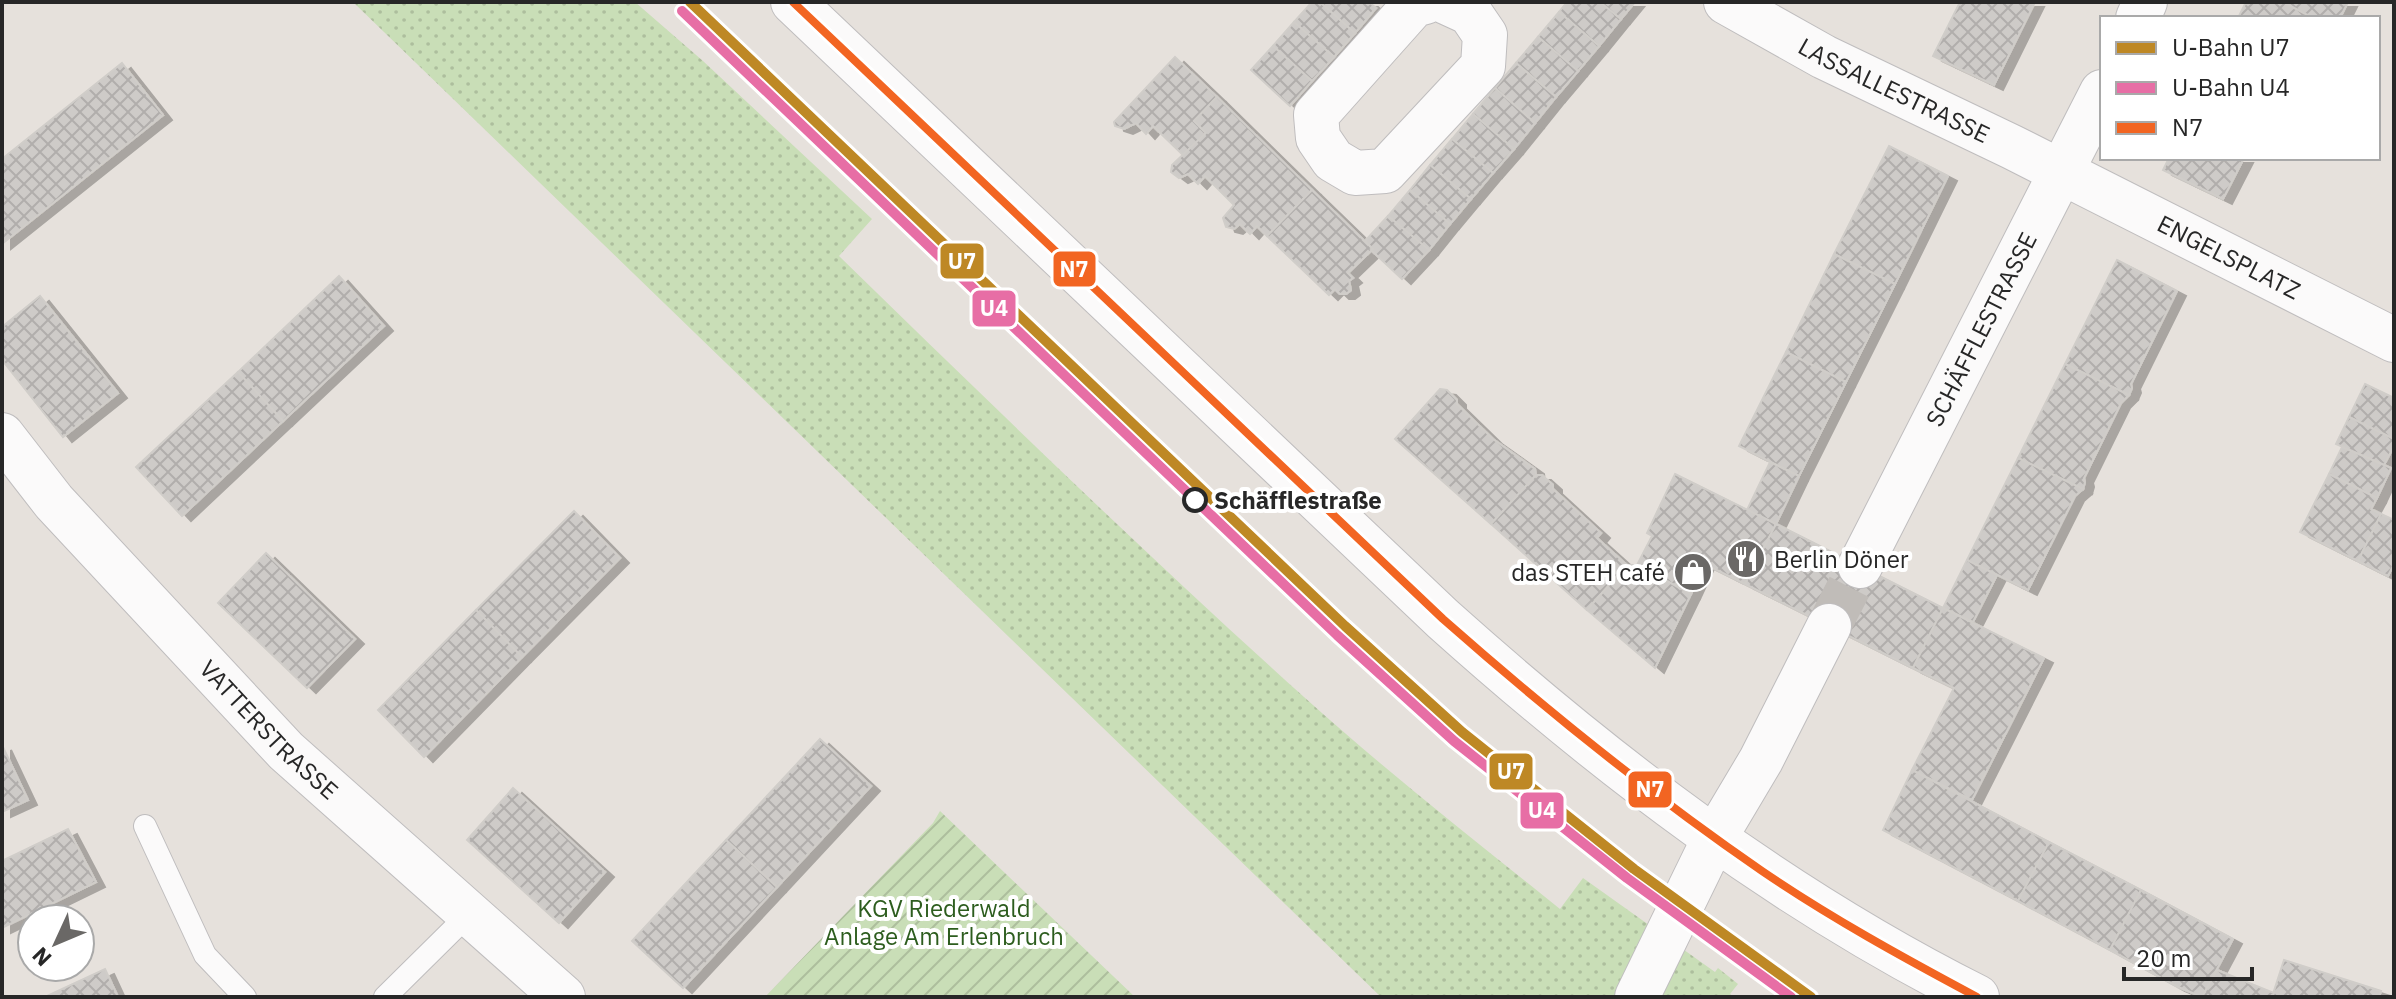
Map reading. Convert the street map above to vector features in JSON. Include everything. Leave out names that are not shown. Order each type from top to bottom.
[{"type":"street","points":[[793,2],[1443,619],[1577,736],[1714,839],[1830,915],[1977,997]]},
{"type":"street","points":[[1425,2],[1414,5],[1316,115],[1318,138],[1333,160],[1355,173],[1385,171],[1483,66],[1485,35],[1465,6]]},
{"type":"street","name":"LASSALLESTRASSE","points":[[1726,2],[1824,57],[2063,173]]},
{"type":"street","name":"SCHÄFFLESTRASSE","points":[[1860,566],[2100,96]]},
{"type":"street","name":"ENGELSPLATZ","points":[[2063,173],[2394,340]]},
{"type":"street","name":"VATTERSTRASSE","points":[[2,435],[54,502],[286,751],[563,997]]},
{"type":"street","points":[[1637,997],[1714,839],[1761,760],[1829,626]]},
{"type":"lane","points":[[145,826],[205,955],[245,997]]},
{"type":"lane","points":[[385,997],[469,914]]},
{"type":"green space","points":[[353,2],[635,2],[703,61],[872,219],[839,256],[1127,534],[1304,697],[1398,778],[1560,909],[1583,878],[1715,972],[1718,968],[1738,984],[1730,994],[1734,997],[1381,997]]},
{"type":"green space","name":"KGV Riederwald Anlage Am Erlenbruch","points":[[940,811],[1135,997],[765,997],[933,823]]},
{"type":"building","points":[[1312,2],[1320,2],[1355,33],[1334,57],[1294,22]]},
{"type":"building","points":[[1320,2],[1369,2],[1376,8],[1355,33]]},
{"type":"building","points":[[1567,2],[1600,2],[1621,19],[1599,46],[1559,12]]},
{"type":"building","points":[[1600,2],[1635,2],[1621,19]]},
{"type":"building","points":[[1960,2],[2035,2],[1994,85],[1933,56]]},
{"type":"building","points":[[2246,2],[2283,2],[2311,16],[2239,16]]},
{"type":"building","points":[[2283,2],[2348,2],[2341,16],[2309,16]]},
{"type":"building","points":[[1559,12],[1599,46],[1578,71],[1538,37]]},
{"type":"building","points":[[1294,22],[1334,57],[1312,81],[1273,46]]},
{"type":"building","points":[[1538,37],[1578,71],[1556,97],[1516,63]]},
{"type":"building","points":[[1273,46],[1312,81],[1290,106],[1251,70]]},
{"type":"building","points":[[1175,57],[1217,97],[1194,121],[1206,133],[1183,155],[1153,126],[1146,134],[1136,123],[1124,129],[1115,126],[1114,122]]},
{"type":"building","points":[[122,63],[163,115],[2,244],[2,159]]},
{"type":"building","points":[[1516,63],[1556,97],[1535,123],[1495,88]]},
{"type":"building","points":[[1495,88],[1535,123],[1514,149],[1473,114]]},
{"type":"building","points":[[1217,97],[1312,190],[1267,236],[1257,226],[1250,234],[1240,224],[1234,229],[1226,227],[1223,218],[1234,205],[1205,176],[1198,184],[1188,174],[1179,178],[1171,172],[1172,165],[1206,133],[1194,121]]},
{"type":"building","points":[[1473,114],[1514,149],[1493,173],[1452,139]]},
{"type":"building","points":[[1452,139],[1493,173],[1471,199],[1430,165]]},
{"type":"building","points":[[1889,146],[1948,176],[1895,284],[1834,254]]},
{"type":"building","points":[[2168,160],[2243,160],[2223,199],[2163,170]]},
{"type":"building","points":[[1430,165],[1471,199],[1450,224],[1410,190]]},
{"type":"building","points":[[1312,190],[1373,249],[1348,273],[1353,278],[1349,281],[1351,290],[1346,294],[1340,294],[1335,289],[1329,295],[1267,236]]},
{"type":"building","points":[[1410,190],[1450,224],[1429,250],[1388,216]]},
{"type":"building","points":[[1388,216],[1429,250],[1402,279],[1365,241]]},
{"type":"building","points":[[1834,254],[1895,284],[1846,382],[1786,352]]},
{"type":"building","points":[[2117,260],[2177,291],[2131,384],[2129,395],[2065,364]]},
{"type":"building","points":[[339,276],[384,326],[283,421],[238,372]]},
{"type":"building","points":[[40,296],[118,393],[63,437],[2,360],[2,327]]},
{"type":"building","points":[[1786,352],[1846,382],[1799,476],[1739,446]]},
{"type":"building","points":[[2065,364],[2129,395],[2121,403],[2084,478],[2083,489],[2018,458]]},
{"type":"building","points":[[238,372],[283,421],[182,516],[136,467]]},
{"type":"building","points":[[2365,384],[2394,398],[2394,439],[2349,417]]},
{"type":"building","points":[[1440,389],[1447,390],[1493,439],[1535,469],[1536,475],[1491,524],[1395,439]]},
{"type":"building","points":[[2349,417],[2394,439],[2394,446],[2384,465],[2336,444]]},
{"type":"building","points":[[2342,447],[2391,468],[2377,498],[2329,474]]},
{"type":"building","points":[[2018,458],[2083,489],[2075,496],[2028,590],[1967,560]]},
{"type":"building","points":[[1770,462],[1799,476],[1776,524],[1747,510]]},
{"type":"building","points":[[1675,474],[1776,524],[1745,584],[1705,564],[1691,594],[1637,565],[1652,536],[1647,533]]},
{"type":"building","points":[[2329,474],[2377,498],[2371,509],[2381,514],[2358,561],[2300,532]]},
{"type":"building","points":[[1536,475],[1542,475],[1553,485],[1553,489],[1601,533],[1597,538],[1627,565],[1587,610],[1491,524]]},
{"type":"building","points":[[574,511],[620,558],[522,657],[476,610]]},
{"type":"building","points":[[2381,514],[2394,520],[2394,564],[2388,576],[2358,561]]},
{"type":"building","points":[[1776,524],[1943,608],[1913,668],[1745,584]]},
{"type":"building","points":[[266,553],[355,639],[307,688],[218,603]]},
{"type":"building","points":[[1967,560],[1997,575],[1973,622],[1943,608]]},
{"type":"building","points":[[1627,565],[1637,565],[1691,594],[1655,668],[1587,610]]},
{"type":"building","points":[[1943,608],[2044,658],[1972,800],[1912,770],[1954,688],[1913,668]]},
{"type":"building","points":[[476,610],[522,657],[424,757],[378,710]]},
{"type":"building","points":[[820,739],[871,786],[777,887],[726,840]]},
{"type":"building","points":[[2,745],[28,800],[2,812]]},
{"type":"building","points":[[1912,770],[2049,842],[2018,901],[1883,830]]},
{"type":"building","points":[[513,788],[605,872],[559,923],[467,840]]},
{"type":"building","points":[[68,829],[96,882],[53,903],[16,903],[16,921],[2,928],[2,861]]},
{"type":"building","points":[[726,840],[777,887],[683,988],[632,941]]},
{"type":"building","points":[[2049,842],[2141,890],[2110,950],[2018,901]]},
{"type":"building","points":[[2141,890],[2233,939],[2202,997],[2110,950]]},
{"type":"building","points":[[2284,960],[2381,991],[2379,997],[2272,997]]},
{"type":"building","points":[[105,969],[118,997],[45,997],[75,983],[96,983],[96,973]]},
{"type":"building","points":[[2217,970],[2274,993],[2272,997],[2202,997]]},
{"type":"tunnel","points":[[1829,626],[1860,566]]},
{"type":"metro line","name":"U7","points":[[690,2],[1345,626],[1462,732],[1634,869],[1811,997]]},
{"type":"metro line","name":"U4","points":[[682,11],[1337,635],[1454,741],[1627,878],[1791,997]]},
{"type":"transit line","name":"N7","points":[[793,2],[1443,619],[1520,686],[1639,781],[1762,871],[1841,921],[1977,997]]},
{"type":"place","name":"Schäfflestraße","points":[[1195,500]]},
{"type":"place","name":"Berlin Döner","points":[[1746,559]]},
{"type":"place","name":"das STEH café","points":[[1693,572]]}]
